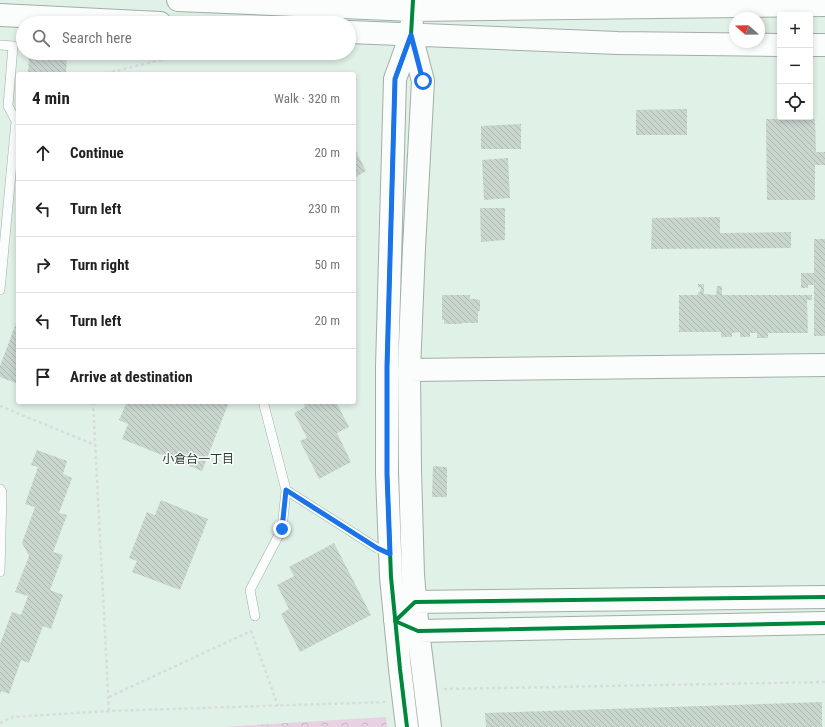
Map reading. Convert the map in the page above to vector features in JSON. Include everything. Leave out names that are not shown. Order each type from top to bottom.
[{"type":"street","points":[[178,0],[413,5],[825,5]]},
{"type":"street","points":[[407,727],[395,621],[390,554],[387,474],[387,367],[395,79],[411,35],[413,5]]},
{"type":"street","points":[[0,16],[16,17]]},
{"type":"street","points":[[356,32],[617,43],[777,45]]},
{"type":"street","points":[[411,35],[423,81],[409,370],[410,485],[413,575],[418,631],[430,727]]},
{"type":"street","points":[[813,45],[825,45]]},
{"type":"street","points":[[409,370],[825,365]]},
{"type":"street","points":[[395,621],[416,602],[825,597]]},
{"type":"street","points":[[395,621],[418,631],[825,623]]},
{"type":"lane","points":[[0,45],[12,46],[8,106],[16,121],[0,290]]},
{"type":"lane","points":[[255,616],[250,590],[282,529],[286,490],[264,404]]},
{"type":"lane","points":[[0,489],[2,492],[0,572]]},
{"type":"lane","points":[[286,490],[377,548],[390,554]]},
{"type":"path","points":[[111,72],[161,60]]},
{"type":"path","points":[[93,404],[109,711]]},
{"type":"path","points":[[0,406],[95,445]]},
{"type":"path","points":[[109,697],[251,631],[278,706]]},
{"type":"path","points":[[444,690],[825,682]]},
{"type":"path","points":[[0,723],[13,717],[109,711],[391,702]]},
{"type":"green space","points":[[386,717],[387,727],[221,727]]},
{"type":"building","points":[[29,60],[67,60],[66,72],[28,72]]},
{"type":"building","points":[[687,109],[687,135],[636,135],[636,110]]},
{"type":"building","points":[[766,119],[815,119],[816,152],[825,152],[825,165],[815,165],[815,200],[767,200]]},
{"type":"building","points":[[521,124],[521,149],[481,149],[481,126]]},
{"type":"building","points":[[356,151],[366,171],[356,177]]},
{"type":"building","points":[[508,158],[510,198],[484,200],[482,160]]},
{"type":"building","points":[[480,208],[505,208],[505,240],[481,242]]},
{"type":"building","points":[[720,217],[720,233],[791,232],[791,248],[651,249],[652,218]]},
{"type":"building","points":[[814,239],[825,239],[825,336],[814,336],[814,285],[808,285],[808,288],[801,288],[801,273],[814,273]]},
{"type":"building","points":[[698,284],[704,284],[704,294],[716,295],[717,286],[722,286],[722,295],[812,295],[812,300],[807,300],[808,333],[768,333],[768,338],[757,338],[757,333],[750,333],[750,337],[740,337],[740,332],[732,333],[732,337],[721,337],[721,332],[679,332],[679,295],[698,295],[701,287],[698,287]]},
{"type":"building","points":[[442,295],[470,295],[470,299],[480,300],[478,323],[444,324],[444,320],[442,320]]},
{"type":"building","points":[[16,323],[16,383],[0,377],[0,366]]},
{"type":"building","points":[[126,404],[228,404],[202,471],[122,439],[128,424],[119,420]]},
{"type":"building","points":[[304,404],[337,404],[349,427],[337,433],[351,462],[319,479],[300,441],[307,438],[294,413],[305,407]]},
{"type":"building","points":[[37,450],[67,461],[63,474],[72,478],[59,513],[67,515],[53,552],[63,555],[50,590],[63,595],[51,629],[43,626],[29,663],[21,660],[9,694],[1,691],[0,695],[0,644],[12,612],[21,615],[28,596],[15,592],[29,556],[22,543],[35,507],[25,504],[38,467],[31,465]]},
{"type":"building","points":[[433,466],[447,467],[447,497],[432,497]]},
{"type":"building","points":[[161,500],[208,519],[180,590],[132,572],[137,561],[129,558],[147,512],[155,515]]},
{"type":"building","points":[[334,543],[371,615],[300,652],[281,614],[289,609],[277,585],[294,576],[289,567]]},
{"type":"building","points":[[822,702],[822,727],[486,727],[485,713]]},
{"type":"cycle path","points":[[407,727],[391,577],[387,474],[387,367],[395,79],[411,35],[413,0]]},
{"type":"cycle path","points":[[825,597],[415,602],[395,621],[418,631],[825,623]]},
{"type":"district","name":"小倉台一丁目","points":[[198,459]]},
{"type":"route","points":[[282,529],[286,490],[377,548],[390,554],[387,474],[387,367],[395,79],[411,35],[423,81]]}]
